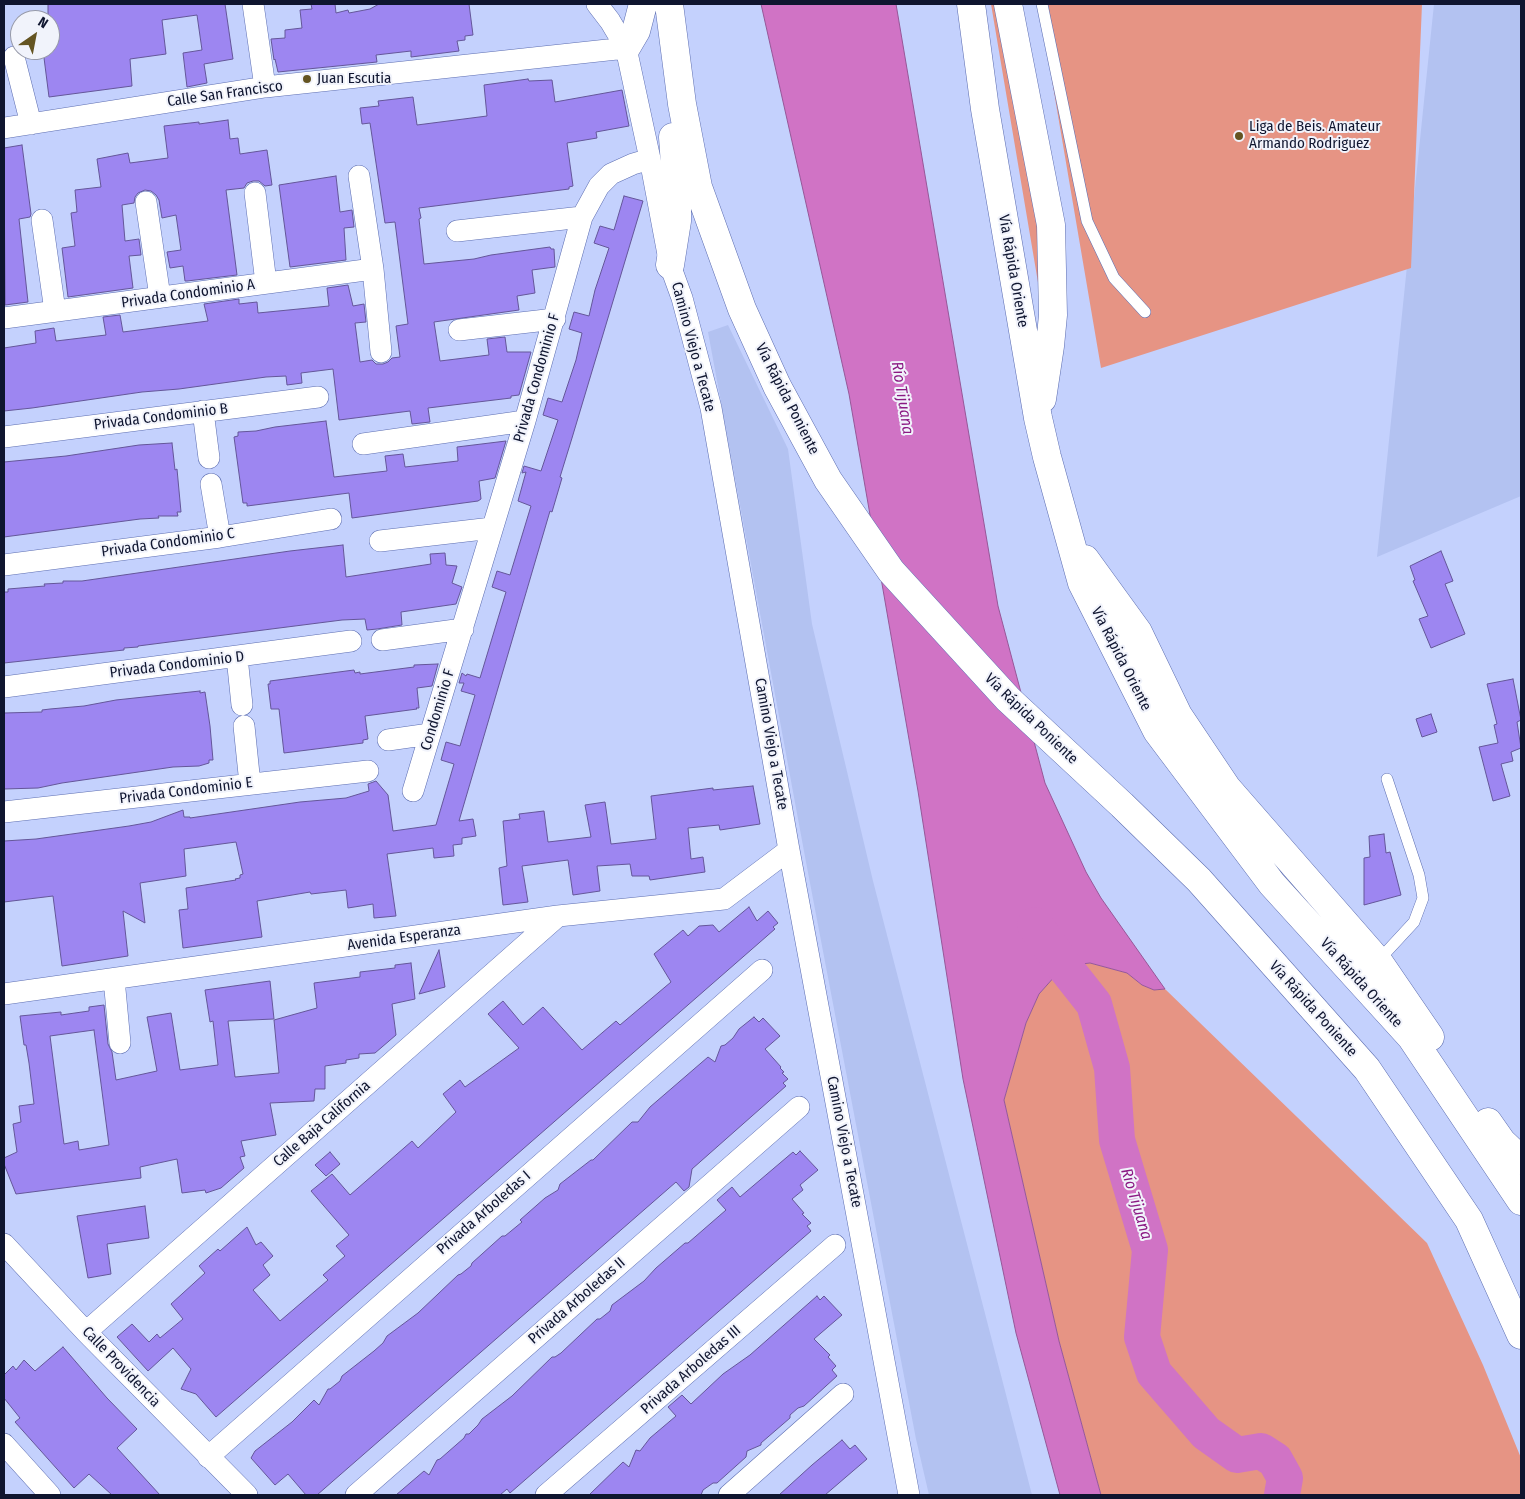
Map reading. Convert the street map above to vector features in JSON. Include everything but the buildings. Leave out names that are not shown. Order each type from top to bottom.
[{"type":"highway","points":[[626,48],[636,31],[643,4]]},
{"type":"highway","points":[[669,4],[672,31],[671,99],[677,194],[677,221],[670,265]]},
{"type":"highway","name":"Vía Rápida Oriente","points":[[971,4],[985,108],[1038,418],[1046,457],[1082,583],[1157,731],[1272,884],[1411,1037],[1521,1200]]},
{"type":"highway","points":[[1008,4],[1051,225],[1052,323],[1044,388],[1038,418]]},
{"type":"highway","name":"Vía Rápida Poniente","points":[[672,31],[682,104],[698,187],[742,309],[777,386],[828,480],[892,571],[1008,699],[1199,880],[1367,1069],[1469,1220],[1521,1335]]},
{"type":"highway","points":[[1069,538],[1138,632],[1178,715],[1227,788],[1378,961],[1502,1142],[1521,1160]]},
{"type":"street","points":[[254,4],[265,87]]},
{"type":"street","name":"Camino Viejo a Tecate","points":[[597,4],[626,48],[670,265],[682,298],[711,408],[790,850],[910,1495]]},
{"type":"street","name":"Calle San Francisco","points":[[4,128],[265,87],[626,48]]},
{"type":"street","points":[[15,60],[31,124]]},
{"type":"street","name":"Privada Condominio F","points":[[463,629],[492,528],[526,421],[582,217],[599,186],[611,174],[650,159]]},
{"type":"street","points":[[359,176],[373,269],[381,352]]},
{"type":"street","points":[[255,192],[266,283]]},
{"type":"street","points":[[146,202],[160,297]]},
{"type":"street","points":[[457,231],[582,217]]},
{"type":"street","points":[[42,220],[55,311]]},
{"type":"street","name":"Privada Condominio A","points":[[4,318],[373,269]]},
{"type":"street","points":[[459,330],[555,319]]},
{"type":"street","name":"Privada Condominio B","points":[[4,437],[318,397]]},
{"type":"street","points":[[203,411],[209,458]]},
{"type":"street","points":[[363,444],[526,421]]},
{"type":"street","points":[[211,484],[220,537]]},
{"type":"street","name":"Privada Condominio C","points":[[4,565],[220,537],[331,519]]},
{"type":"street","points":[[380,541],[492,528]]},
{"type":"street","points":[[382,640],[463,629]]},
{"type":"street","name":"Condominio F","points":[[413,791],[463,629]]},
{"type":"street","name":"Privada Condominio D","points":[[4,687],[351,641]]},
{"type":"street","points":[[237,657],[242,705]]},
{"type":"street","points":[[244,726],[250,784]]},
{"type":"street","points":[[388,740],[430,734]]},
{"type":"street","name":"Privada Condominio E","points":[[4,812],[368,771]]},
{"type":"street","name":"Avenida Esperanza","points":[[4,994],[558,916],[724,899],[790,850]]},
{"type":"street","name":"Calle Baja California","points":[[86,1332],[558,916]]},
{"type":"street","name":"Privada Arboledas I","points":[[208,1457],[762,970]]},
{"type":"street","points":[[114,979],[120,1043]]},
{"type":"street","name":"Privada Arboledas II","points":[[356,1495],[799,1107]]},
{"type":"street","name":"Calle Providencia","points":[[4,1244],[86,1332],[208,1457],[239,1493]]},
{"type":"street","name":"Privada Arboledas III","points":[[546,1495],[835,1246]]},
{"type":"street","points":[[730,1495],[843,1394]]},
{"type":"street","points":[[4,1444],[50,1495]]},
{"type":"lane","points":[[1042,4],[1087,221],[1114,278],[1145,312]]},
{"type":"lane","points":[[1378,961],[1414,922],[1423,898],[1419,875],[1387,779]]},
{"type":"shaded area","points":[[991,4],[999,4],[1040,241],[1043,312]]},
{"type":"shaded area","name":"Liga de Beis. Amateur Armando Rodriguez","points":[[1039,4],[1422,4],[1411,268],[1101,368]]},
{"type":"shaded area","points":[[1434,4],[1521,4],[1521,496],[1377,557]]},
{"type":"shaded area","points":[[728,325],[788,449],[812,624],[873,881],[1032,1495],[929,1495],[916,1439],[806,862],[708,332]]},
{"type":"shaded area","points":[[1090,963],[1127,973],[1142,985],[1154,990],[1165,989],[1427,1243],[1483,1365],[1521,1458],[1521,1495],[1101,1495],[1059,1341],[1004,1100],[1026,1023],[1039,994],[1064,966]]},
{"type":"water","points":[[761,4],[896,4],[998,606],[1045,783],[1086,872],[1101,898],[1165,989],[1154,990],[1142,985],[1127,973],[1090,963],[1064,966],[1039,994],[1026,1023],[1004,1100],[1059,1341],[1101,1495],[1060,1495],[1016,1333],[963,1079],[918,791],[849,394]]},
{"type":"waterway","name":"Río Tijuana","points":[[1035,925],[1094,1004],[1112,1068],[1117,1140],[1150,1250],[1142,1337],[1154,1373],[1206,1433],[1237,1455],[1261,1451],[1275,1460],[1285,1478],[1282,1495]]},
{"type":"place","name":"Juan Escutia","points":[[307,79]]},
{"type":"place","name":"Liga de Beis. Amateur Armando Rodriguez","points":[[1239,136]]}]
